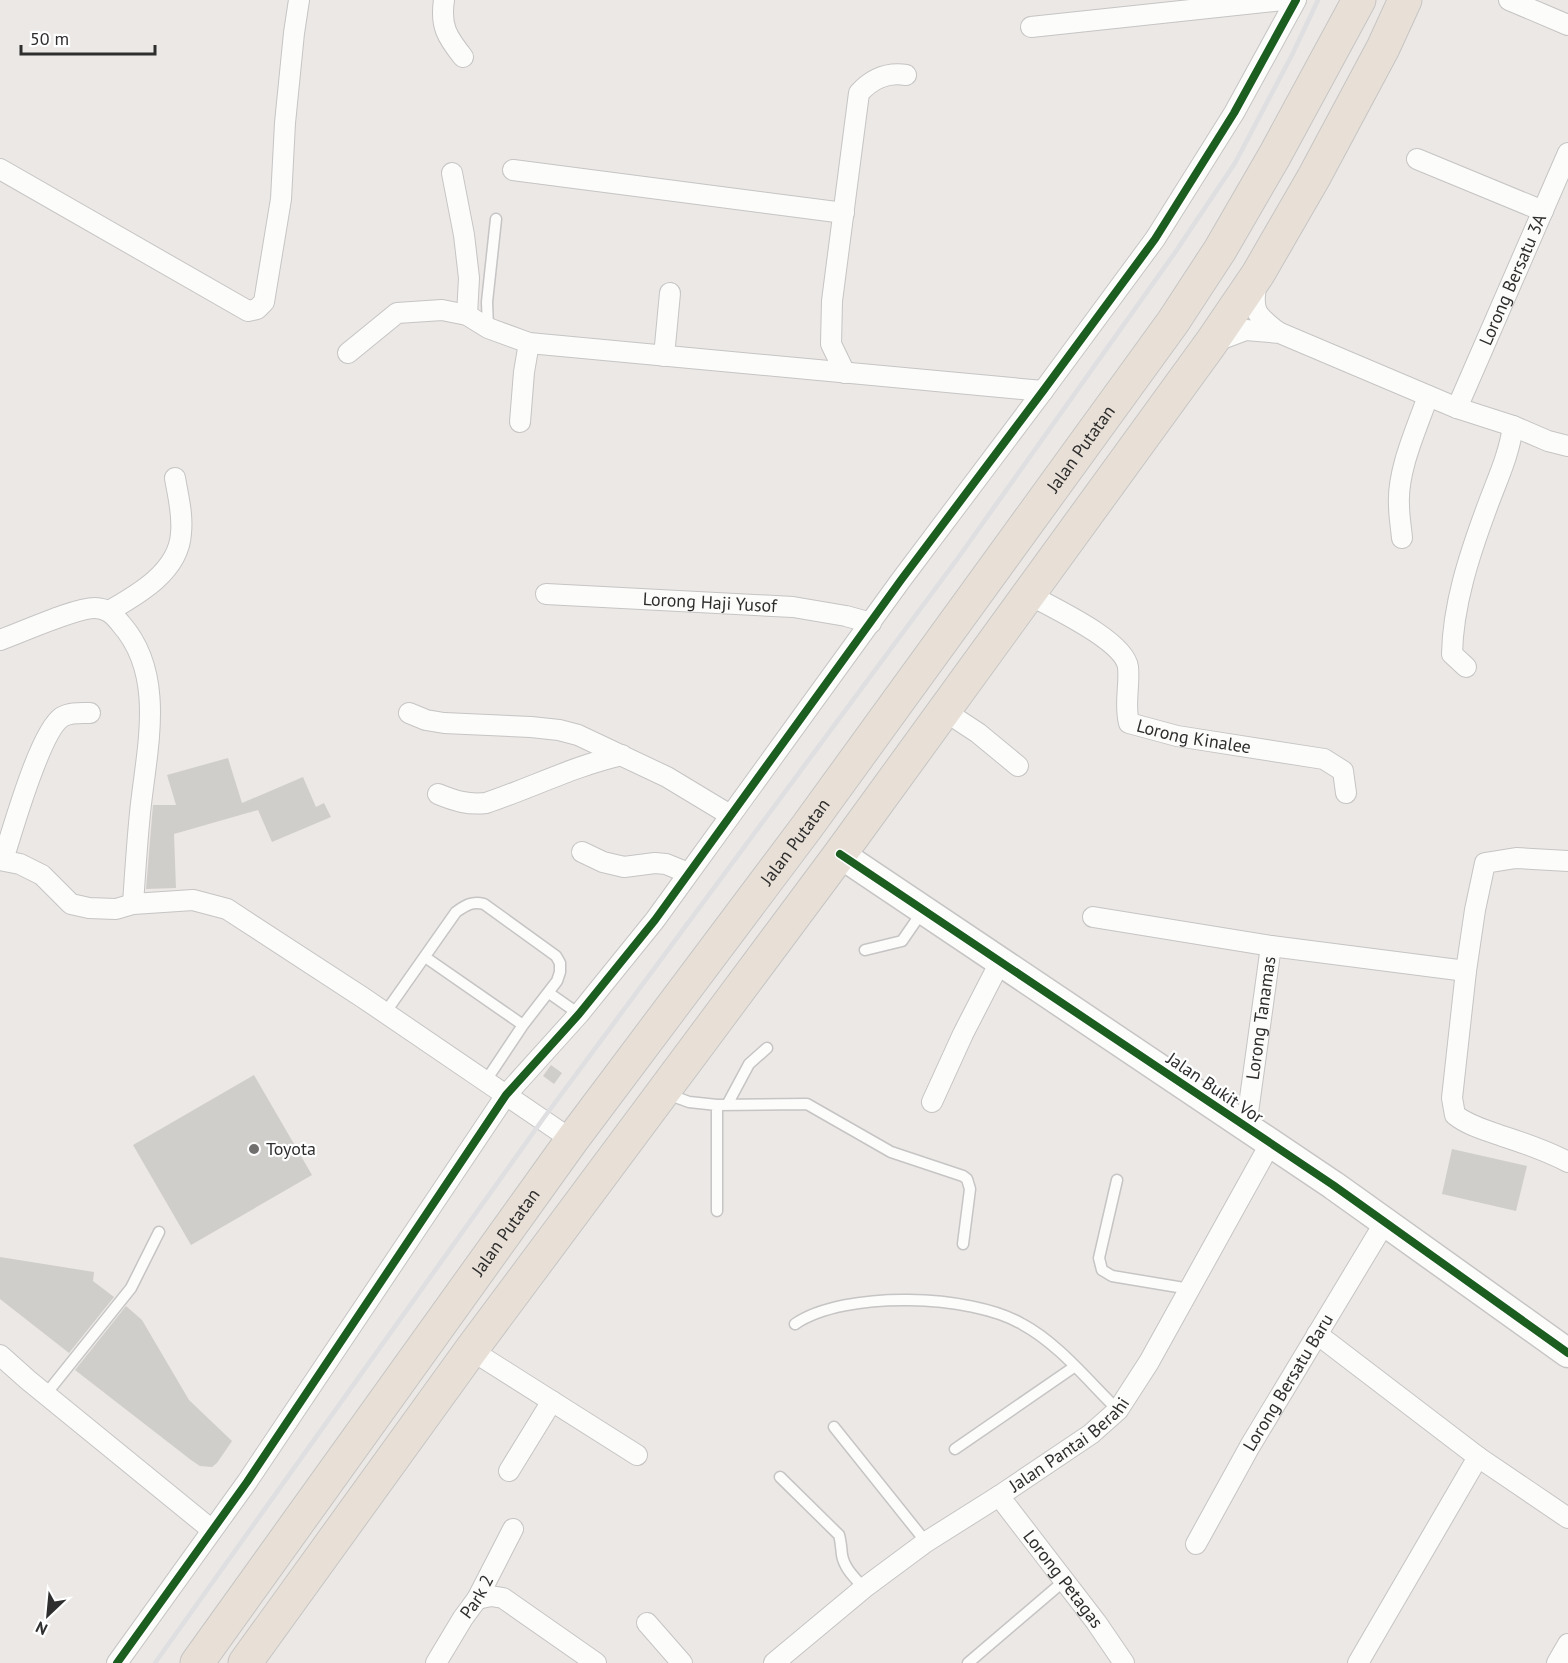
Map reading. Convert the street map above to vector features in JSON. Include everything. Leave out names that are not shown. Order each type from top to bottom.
[{"type":"highway","name":"Jalan Putatan","points":[[197,1663],[572,1140],[816,814],[1173,322],[1220,250],[1275,155],[1359,0]]},
{"type":"highway","points":[[245,1663],[553,1238],[846,846],[1211,343],[1258,274],[1314,177],[1383,48],[1405,0]]},
{"type":"highway","points":[[1275,155],[1314,177]]},
{"type":"highway","points":[[816,814],[846,846]]},
{"type":"highway","points":[[518,1215],[553,1238]]},
{"type":"street","points":[[0,169],[248,311],[257,309],[264,302],[282,199],[285,123],[299,0]]},
{"type":"street","points":[[444,0],[442,21],[446,32],[463,57]]},
{"type":"street","points":[[1031,27],[1284,0]]},
{"type":"street","points":[[117,1663],[247,1482],[506,1095],[579,1014],[655,920],[1155,238],[1234,113],[1296,0]]},
{"type":"street","points":[[1509,0],[1568,25]]},
{"type":"street","points":[[845,373],[831,344],[832,301],[859,93],[870,82],[893,73],[906,75]]},
{"type":"street","name":"Lorong Bersatu 3A","points":[[1457,408],[1568,153]]},
{"type":"street","points":[[1417,159],[1543,212]]},
{"type":"street","points":[[513,170],[844,213]]},
{"type":"street","points":[[452,173],[469,278],[467,315]]},
{"type":"street","points":[[1258,274],[1254,306],[1258,317],[1280,333],[1457,408],[1568,446]]},
{"type":"street","points":[[664,356],[670,293]]},
{"type":"street","points":[[348,352],[397,313],[442,310],[467,315],[488,328],[529,343],[1043,391]]},
{"type":"street","points":[[1211,343],[1246,330],[1280,333]]},
{"type":"street","points":[[520,422],[529,343]]},
{"type":"street","points":[[1402,538],[1398,504],[1400,488],[1408,455],[1428,396]]},
{"type":"street","points":[[1466,667],[1452,654],[1452,636],[1458,597],[1485,513],[1510,446],[1514,426]]},
{"type":"street","points":[[109,611],[156,579],[171,562],[180,543],[181,532],[180,502],[175,478]]},
{"type":"street","name":"Lorong Haji Yusof","points":[[546,594],[793,607],[846,616],[871,623]]},
{"type":"street","name":"Lorong Kinalee","points":[[1028,594],[1090,627],[1123,654],[1128,667],[1126,710],[1129,723],[1177,736],[1324,759],[1342,771],[1346,793]]},
{"type":"street","points":[[0,640],[81,610],[96,608],[109,611],[127,630],[143,663],[150,691],[150,729],[140,813],[133,904]]},
{"type":"street","points":[[944,710],[978,733],[1018,766]]},
{"type":"street","points":[[90,713],[63,716],[54,724],[42,747],[1,860],[20,864],[42,875],[71,904],[104,910],[133,904],[193,900],[227,909],[572,1140]]},
{"type":"street","points":[[409,713],[426,720],[444,723],[531,726],[578,735],[622,754],[674,781],[730,815]]},
{"type":"street","points":[[438,794],[460,803],[486,803],[602,759],[622,754]]},
{"type":"street","name":"Jalan Bukit Vor","points":[[846,846],[923,911],[1385,1222],[1568,1353]]},
{"type":"street","points":[[582,852],[603,862],[624,867],[666,864],[688,873]]},
{"type":"street","points":[[1568,861],[1516,858],[1485,863],[1466,971],[1452,1098],[1455,1115],[1470,1125],[1539,1149],[1568,1162]]},
{"type":"street","points":[[1093,917],[1271,946],[1466,971]]},
{"type":"street","name":"Lorong Tanamas","points":[[1246,1127],[1271,946]]},
{"type":"street","points":[[932,1102],[963,1034],[1000,962]]},
{"type":"street","name":"Jalan Pantai Berahi","points":[[774,1663],[864,1588],[926,1542],[1091,1434],[1118,1410],[1138,1380],[1190,1289],[1270,1144]]},
{"type":"street","name":"Lorong Bersatu Baru","points":[[1196,1544],[1250,1446],[1385,1222]]},
{"type":"street","points":[[1317,1334],[1478,1457],[1568,1518]]},
{"type":"street","points":[[471,1350],[637,1455]]},
{"type":"street","points":[[0,1355],[212,1530]]},
{"type":"street","points":[[508,1471],[552,1401]]},
{"type":"street","points":[[1358,1663],[1478,1457]]},
{"type":"street","name":"Lorong Petagas","points":[[999,1496],[1124,1663]]},
{"type":"street","name":"Park 2","points":[[436,1663],[463,1617],[477,1599],[513,1529]]},
{"type":"street","points":[[477,1599],[491,1596],[503,1598],[596,1663]]},
{"type":"street","points":[[647,1623],[682,1663]]},
{"type":"street","points":[[1557,1663],[1568,1644]]},
{"type":"lane","points":[[488,328],[487,302],[496,219]]},
{"type":"lane","points":[[385,1013],[456,912],[475,902],[484,904],[556,956],[561,972],[549,993],[523,1025],[485,1082]]},
{"type":"lane","points":[[865,950],[902,941],[923,911]]},
{"type":"lane","points":[[425,957],[523,1025]]},
{"type":"lane","points":[[549,993],[579,1014]]},
{"type":"lane","points":[[717,1211],[722,1105],[749,1064],[767,1048]]},
{"type":"lane","points":[[661,1092],[689,1102],[722,1105],[807,1104],[891,1152],[963,1176],[967,1179],[970,1189],[963,1244]]},
{"type":"lane","points":[[1118,1180],[1099,1258],[1102,1270],[1112,1276],[1190,1289]]},
{"type":"lane","points":[[46,1394],[131,1288],[159,1232]]},
{"type":"lane","points":[[795,1324],[818,1312],[848,1304],[887,1301],[919,1301],[968,1306],[1004,1315],[1023,1324],[1052,1345],[1118,1410]]},
{"type":"lane","points":[[955,1449],[1074,1367]]},
{"type":"lane","points":[[834,1427],[926,1542]]},
{"type":"lane","points":[[780,1477],[839,1535],[842,1543],[842,1556],[848,1570],[864,1588]]},
{"type":"lane","points":[[968,1663],[1064,1581]]},
{"type":"building","points":[[228,758],[242,803],[303,777],[316,807],[324,803],[331,817],[272,842],[258,810],[174,834],[176,888],[146,889],[153,805],[176,805],[167,775]]},
{"type":"building","points":[[551,1065],[562,1073],[554,1084],[543,1076]]},
{"type":"building","points":[[254,1075],[312,1175],[191,1245],[133,1145]]},
{"type":"building","points":[[1452,1149],[1527,1166],[1516,1211],[1442,1194]]},
{"type":"building","points":[[0,1257],[94,1272],[93,1281],[114,1297],[69,1353],[0,1299]]},
{"type":"building","points":[[126,1306],[142,1320],[189,1400],[232,1441],[212,1467],[200,1466],[191,1460],[75,1370]]},
{"type":"railway","points":[[155,1663],[543,1119],[958,558],[1174,254],[1235,163],[1318,0]]},
{"type":"cycle path","points":[[117,1663],[247,1482],[506,1095],[579,1014],[655,920],[901,580],[1155,239],[1234,113],[1296,0]]},
{"type":"cycle path","points":[[840,854],[1333,1185],[1568,1353]]},
{"type":"place","name":"Toyota","points":[[254,1149]]}]
